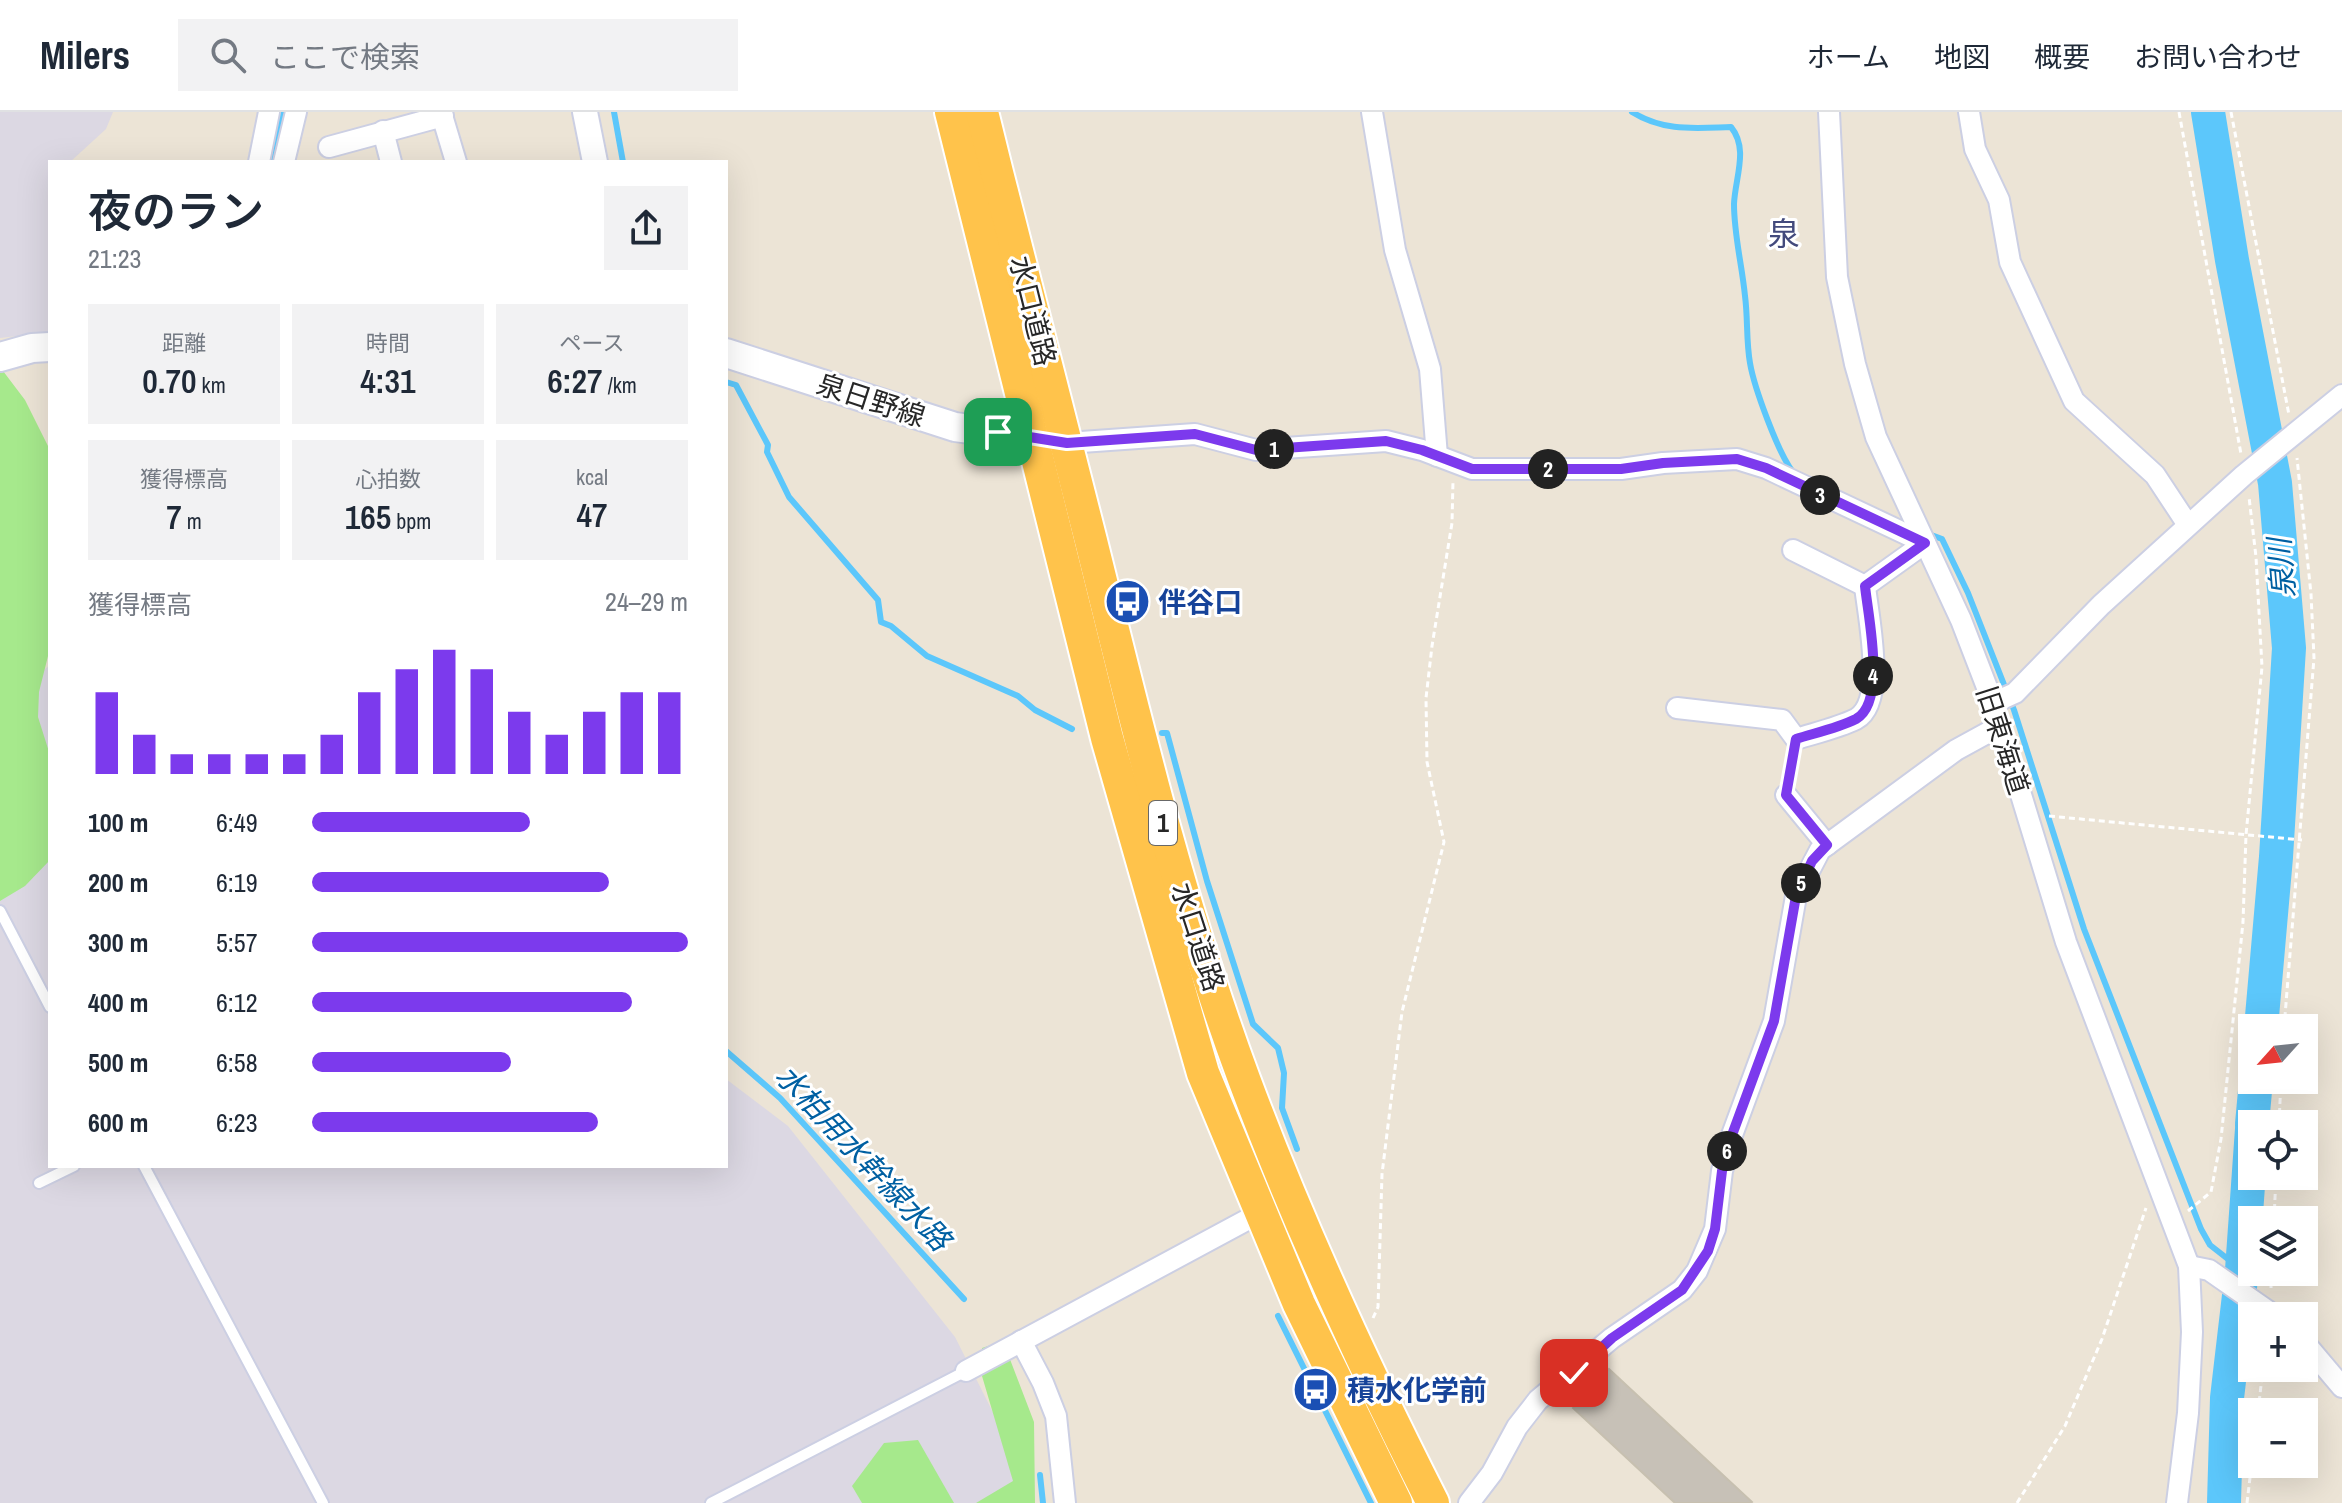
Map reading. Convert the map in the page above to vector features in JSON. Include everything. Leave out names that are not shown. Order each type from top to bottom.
[{"type":"highway","name":"水口道路","points":[[951,112],[1107,738],[1203,1073],[1299,1304],[1396,1503]]},
{"type":"highway","name":"水口道路","points":[[982,112],[1132,711],[1179,884],[1243,1077],[1291,1197],[1350,1332],[1433,1503]]},
{"type":"main road","points":[[0,357],[48,347]]},
{"type":"main road","name":"泉日野線","points":[[728,354],[955,427],[1067,443]]},
{"type":"street","points":[[259,160],[269,112]]},
{"type":"street","points":[[284,160],[296,112]]},
{"type":"street","points":[[585,112],[595,160]]},
{"type":"street","points":[[1372,112],[1395,250],[1430,369],[1441,458]]},
{"type":"street","name":"旧東海道","points":[[1829,112],[1837,277],[1855,364],[1876,437],[1961,620],[2003,698],[1998,727],[2066,942],[2157,1180],[2199,1268],[2177,1503]]},
{"type":"street","points":[[1969,112],[1975,149],[1999,200],[2010,262],[2074,401],[2155,475],[2188,525]]},
{"type":"street","points":[[329,147],[442,114],[455,160]]},
{"type":"street","points":[[383,131],[390,160]]},
{"type":"street","points":[[2003,698],[2188,525],[2342,395]]},
{"type":"street","points":[[1067,443],[1195,434],[1256,450],[1386,441],[1472,469],[1621,469],[1737,459],[1766,468],[1925,543],[1865,586]]},
{"type":"street","points":[[1793,550],[1865,586]]},
{"type":"street","points":[[1677,708],[1782,720],[1796,739],[1859,718],[1871,700],[1874,667],[1865,586]]},
{"type":"street","points":[[1469,1503],[1492,1473],[1517,1427],[1538,1400],[1612,1338],[1682,1290],[1697,1271],[1715,1229],[1722,1171],[1732,1135],[1774,1021],[1796,896],[1812,861],[1827,845],[1956,750],[1998,727]]},
{"type":"street","points":[[1786,795],[1827,845]]},
{"type":"street","points":[[966,1371],[1291,1197]]},
{"type":"street","points":[[2199,1268],[2255,1302]]},
{"type":"street","points":[[1021,1341],[1056,1416],[1065,1503]]},
{"type":"street","points":[[2318,1359],[2342,1387]]},
{"type":"lane","points":[[0,911],[48,1003]]},
{"type":"lane","points":[[39,1183],[70,1168]]},
{"type":"lane","points":[[145,1168],[323,1503]]},
{"type":"lane","points":[[711,1503],[966,1371]]},
{"type":"path","points":[[2179,112],[2247,473],[2256,557],[2262,667],[2243,922],[2221,1139],[2211,1192],[2198,1205]]},
{"type":"path","points":[[2231,112],[2307,550],[2314,658],[2285,1014]]},
{"type":"path","points":[[1350,1332],[1370,1323],[1378,1307],[1382,1174],[1402,1012],[1444,842],[1427,762],[1426,698],[1452,523],[1453,478],[1441,458]]},
{"type":"path","points":[[1786,795],[1796,739]]},
{"type":"path","points":[[2031,825],[2052,815],[2299,839]]},
{"type":"path","points":[[2017,1503],[2065,1426],[2102,1339],[2130,1249],[2157,1180]]},
{"type":"path","points":[[2247,1503],[2250,1478]]},
{"type":"shaded area","points":[[0,112],[113,112],[106,129],[72,160],[48,160],[48,332],[0,338]]},
{"type":"shaded area","points":[[48,667],[48,1168],[728,1168],[728,1081],[788,1126],[955,1337],[1025,1476],[998,1503],[0,1503],[0,705]]},
{"type":"green space","points":[[0,367],[25,400],[48,446],[48,656],[39,692],[38,717],[48,749],[48,862],[25,886],[0,901]]},
{"type":"green space","points":[[1003,1341],[1034,1422],[1035,1503],[976,1503],[1013,1481],[982,1376],[982,1348]]},
{"type":"green space","points":[[918,1440],[954,1503],[862,1503],[852,1486],[884,1443]]},
{"type":"building","points":[[1609,1369],[1752,1502],[1675,1503],[1573,1408]]},
{"type":"waterway","name":"水柏用水幹線水路","points":[[270,160],[283,112]]},
{"type":"waterway","points":[[614,112],[623,160]]},
{"type":"waterway","points":[[1632,112],[1668,126],[1731,127],[1736,136],[1740,164],[1734,216],[1746,304],[1750,363],[1767,419],[1793,472]]},
{"type":"waterway","name":"泉川","points":[[2208,112],[2232,260],[2275,483],[2289,648],[2262,1014]]},
{"type":"waterway","points":[[728,383],[736,385],[768,445],[767,452],[789,497],[878,600],[881,622],[891,626],[927,656],[1018,696],[1035,710],[1072,729]]},
{"type":"waterway","points":[[1926,533],[1942,539],[1968,593],[2014,710],[2084,929],[2201,1229],[2210,1245],[2238,1267]]},
{"type":"waterway","points":[[1162,733],[1167,733],[1207,881],[1253,1024],[1278,1048],[1284,1073],[1282,1108],[1297,1149]]},
{"type":"waterway","name":"水柏用水幹線水路","points":[[728,1053],[780,1098],[964,1299]]},
{"type":"waterway","name":"泉川","points":[[2253,1110],[2255,1094]]},
{"type":"waterway","name":"泉川","points":[[2224,1503],[2227,1398],[2248,1190]]},
{"type":"waterway","points":[[1278,1316],[1371,1503]]},
{"type":"waterway","name":"水柏用水幹線水路","points":[[1040,1475],[1043,1503]]},
{"type":"place","name":"伴谷口","points":[[1127,602]]},
{"type":"place","name":"積水化学前","points":[[1316,1390]]},
{"type":"district","name":"泉","points":[[1784,234]]},
{"type":"route","points":[[998,432],[1067,443],[1195,434],[1256,450],[1386,441],[1422,450],[1472,469],[1621,469],[1737,459],[1766,468],[1866,518],[1925,543],[1865,586],[1874,667],[1871,700],[1859,718],[1796,739],[1786,795],[1827,845],[1812,861],[1796,896],[1774,1021],[1732,1135],[1722,1171],[1715,1229],[1708,1251],[1682,1290],[1612,1338],[1574,1373]]}]
